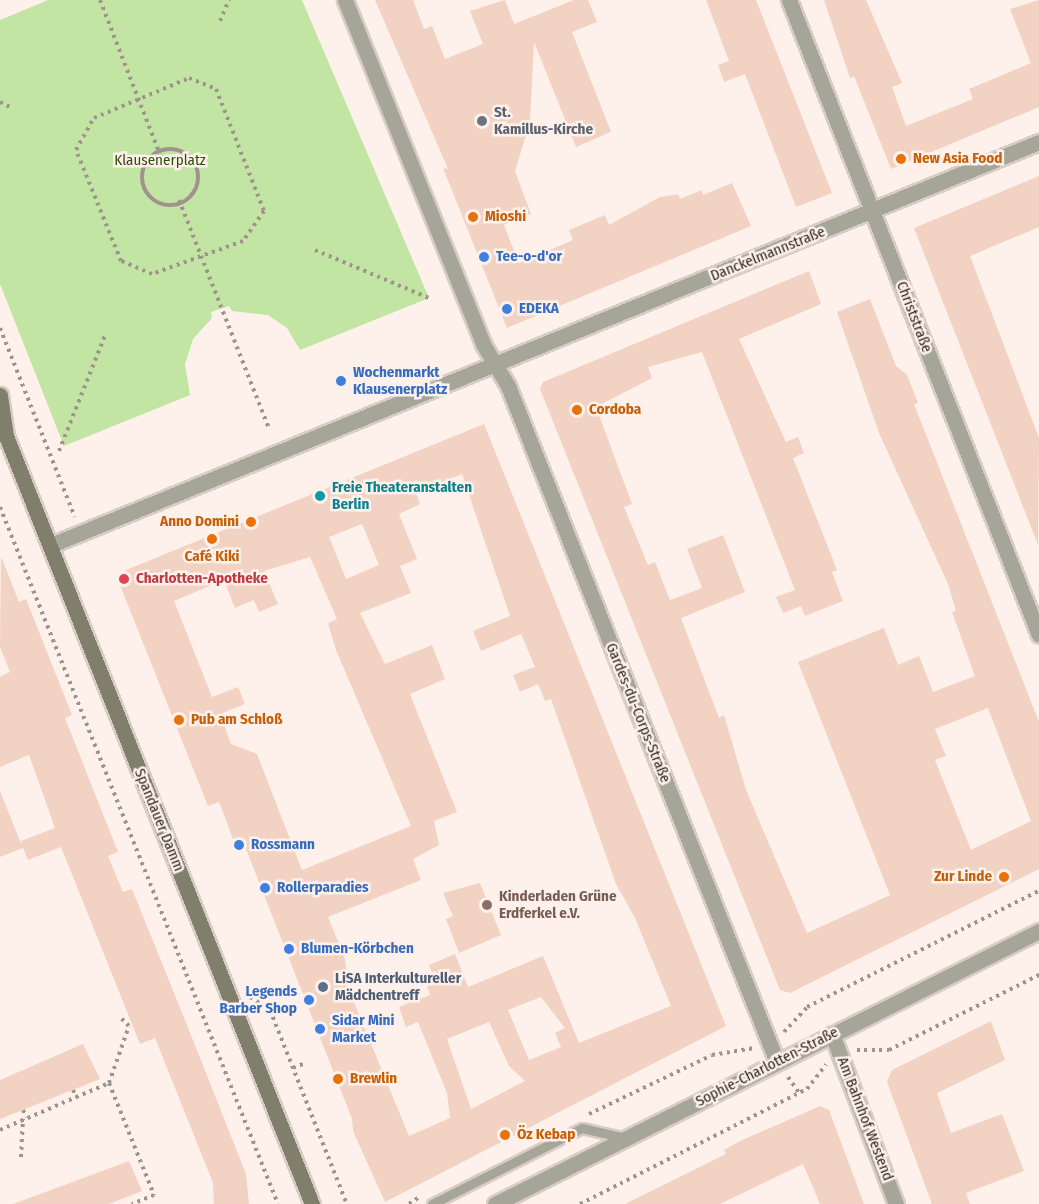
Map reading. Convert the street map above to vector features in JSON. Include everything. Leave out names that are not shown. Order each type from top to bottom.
[{"type":"main road","name":"Spandauer Damm","points":[[0,395],[3,432],[51,545],[312,1204]]},
{"type":"street","points":[[51,545],[460,376],[496,366],[483,344],[345,0]]},
{"type":"street","name":"Christstraße","points":[[789,0],[1039,634]]},
{"type":"street","name":"Danckelmannstraße","points":[[496,366],[1039,142]]},
{"type":"street","name":"Gardes-du-Corps-Straße","points":[[496,366],[777,1062]]},
{"type":"street","name":"Sophie-Charlotten-Straße","points":[[495,1204],[1039,932]]},
{"type":"street","name":"Am Bahnhof Westend","points":[[832,1034],[896,1204]]},
{"type":"lane","points":[[432,1204],[582,1128],[625,1138]]},
{"type":"path","points":[[100,0],[160,155]]},
{"type":"path","points":[[220,21],[229,0]]},
{"type":"path","points":[[189,78],[216,89],[264,211],[243,241],[152,274],[121,261],[76,150],[94,118],[139,99],[189,78]]},
{"type":"path","points":[[0,102],[12,108]]},
{"type":"path","points":[[178,148],[188,152],[200,183],[196,193],[163,206],[152,202],[140,172],[144,161],[160,155],[178,148]]},
{"type":"path","points":[[178,200],[269,428]]},
{"type":"path","points":[[315,250],[429,298]]},
{"type":"path","points":[[0,328],[77,523]]},
{"type":"path","points":[[59,451],[106,333]]},
{"type":"path","points":[[0,507],[278,1204]]},
{"type":"path","points":[[783,1034],[807,1007],[1039,891]]},
{"type":"path","points":[[858,1049],[889,1050],[1039,975]]},
{"type":"path","points":[[270,1010],[347,1204]]},
{"type":"path","points":[[121,1018],[129,1026],[109,1083],[154,1196],[132,1204]]},
{"type":"path","points":[[292,1068],[303,1064]]},
{"type":"path","points":[[580,1204],[807,1089],[822,1067]]},
{"type":"path","points":[[0,1130],[109,1083]]},
{"type":"path","points":[[73,1090],[76,1097]]},
{"type":"path","points":[[21,1157],[25,1118],[23,1110]]},
{"type":"green space","name":"Klausenerplatz","points":[[48,0],[302,0],[429,298],[300,350],[287,328],[268,315],[232,311],[229,306],[211,312],[212,318],[193,339],[185,364],[190,395],[64,446],[0,284],[0,20]]},
{"type":"building","points":[[375,0],[413,0],[424,29],[432,26],[445,59],[483,44],[470,11],[505,0],[514,24],[574,0],[588,0],[597,22],[572,32],[611,132],[576,147],[534,42],[530,122],[515,171],[531,214],[504,225],[519,263],[573,240],[569,230],[605,215],[609,225],[660,197],[678,194],[680,199],[702,190],[703,195],[732,183],[751,226],[507,328],[443,168],[448,169]]},
{"type":"building","points":[[706,0],[756,0],[832,193],[796,207],[745,74],[724,82],[718,65],[729,61]]},
{"type":"building","points":[[824,0],[866,0],[902,83],[892,87],[906,126],[973,99],[969,89],[1031,63],[1010,9],[1039,0],[1039,107],[891,169],[854,76],[850,78]]},
{"type":"building","points":[[1039,176],[1039,227],[970,256],[1039,438],[1038,545],[914,228]]},
{"type":"building","points":[[809,271],[821,304],[739,339],[786,442],[798,437],[804,453],[793,458],[837,570],[832,572],[843,601],[805,616],[801,606],[783,613],[776,597],[795,590],[702,352],[648,367],[652,378],[596,407],[632,504],[624,507],[648,565],[655,562],[670,600],[702,588],[687,549],[723,535],[745,592],[681,618],[719,718],[724,715],[746,790],[807,933],[890,895],[798,662],[884,628],[898,665],[919,656],[933,692],[975,676],[952,612],[956,611],[948,584],[879,433],[837,312],[870,299],[896,366],[907,375],[918,403],[914,404],[1039,722],[1039,869],[790,993],[780,990],[540,389],[543,382]],"holes":[[[988,708],[1031,821],[971,850],[935,760],[946,756],[935,729]]]},
{"type":"building","points":[[484,424],[726,1026],[385,1202],[353,1131],[352,1119],[246,849],[238,852],[219,802],[208,806],[120,585],[126,570]],"holes":[[[462,474],[510,616],[473,631],[481,651],[521,634],[535,667],[513,675],[520,692],[538,684],[545,701],[551,699],[616,884],[635,918],[671,1006],[579,1043],[543,956],[468,987],[455,954],[429,965],[433,975],[424,978],[430,995],[399,1007],[406,1027],[418,1022],[447,1093],[450,1118],[409,1136],[344,978],[348,977],[344,956],[328,917],[421,880],[413,859],[439,845],[434,821],[457,812],[410,694],[445,679],[432,645],[385,664],[360,613],[411,593],[400,566],[417,559],[399,514],[420,504],[416,493]],[[362,524],[379,565],[346,579],[329,537]],[[310,557],[337,619],[328,623],[336,650],[411,826],[302,870],[257,754],[231,744],[220,714],[245,704],[238,687],[212,697],[174,601],[224,580],[235,608],[254,600],[259,612],[278,604],[264,571]],[[541,997],[565,1028],[555,1033],[561,1047],[529,1060],[508,1010]],[[489,1022],[509,1066],[525,1081],[471,1109],[447,1039]]]},
{"type":"building","points":[[1,556],[19,602],[26,599],[72,715],[65,718],[118,852],[108,856],[123,892],[132,889],[246,1174],[249,1204],[214,1204],[213,1183],[155,1038],[140,1044],[61,847],[28,860],[23,848],[0,857],[0,791],[22,846],[21,841],[55,828],[29,755],[0,767],[0,677],[10,672],[0,647]]},
{"type":"building","points":[[480,883],[501,935],[459,953],[446,919],[453,916],[443,893]]},
{"type":"building","points":[[991,1021],[1005,1060],[937,1093],[951,1133],[1002,1114],[1024,1171],[966,1193],[970,1204],[932,1204],[887,1082],[892,1070]]},
{"type":"building","points":[[83,1044],[100,1079],[0,1119],[0,1080]]},
{"type":"building","points":[[820,1106],[829,1110],[864,1204],[820,1204],[803,1164],[720,1204],[625,1204],[726,1154],[724,1150],[740,1141]]},
{"type":"building","points":[[129,1161],[142,1191],[109,1204],[13,1204]]},
{"type":"place","name":"St. Kamillus-Kirche","points":[[482,121]]},
{"type":"place","name":"New Asia Food","points":[[901,159]]},
{"type":"place","name":"Mioshi","points":[[473,217]]},
{"type":"place","name":"Tee-o-d'or","points":[[484,257]]},
{"type":"place","name":"EDEKA","points":[[507,309]]},
{"type":"place","name":"Wochenmarkt Klausenerplatz","points":[[341,381]]},
{"type":"place","name":"Cordoba","points":[[577,410]]},
{"type":"place","name":"Freie Theateranstalten Berlin","points":[[320,496]]},
{"type":"place","name":"Anno Domini","points":[[251,522]]},
{"type":"place","name":"Café Kiki","points":[[212,539]]},
{"type":"place","name":"Charlotten-Apotheke","points":[[124,579]]},
{"type":"place","name":"Pub am Schloß","points":[[179,720]]},
{"type":"place","name":"Rossmann","points":[[239,845]]},
{"type":"place","name":"Zur Linde","points":[[1004,877]]},
{"type":"place","name":"Rollerparadies","points":[[265,888]]},
{"type":"place","name":"Kinderladen Grüne Erdferkel e.V.","points":[[487,905]]},
{"type":"place","name":"Blumen-Körbchen","points":[[289,949]]},
{"type":"place","name":"LiSA Interkultureller Mädchentreff","points":[[323,987]]},
{"type":"place","name":"Legends Barber Shop","points":[[309,1000]]},
{"type":"place","name":"Sidar Mini Market","points":[[320,1029]]},
{"type":"place","name":"Brewlin","points":[[338,1079]]},
{"type":"place","name":"Öz Kebap","points":[[505,1135]]}]
